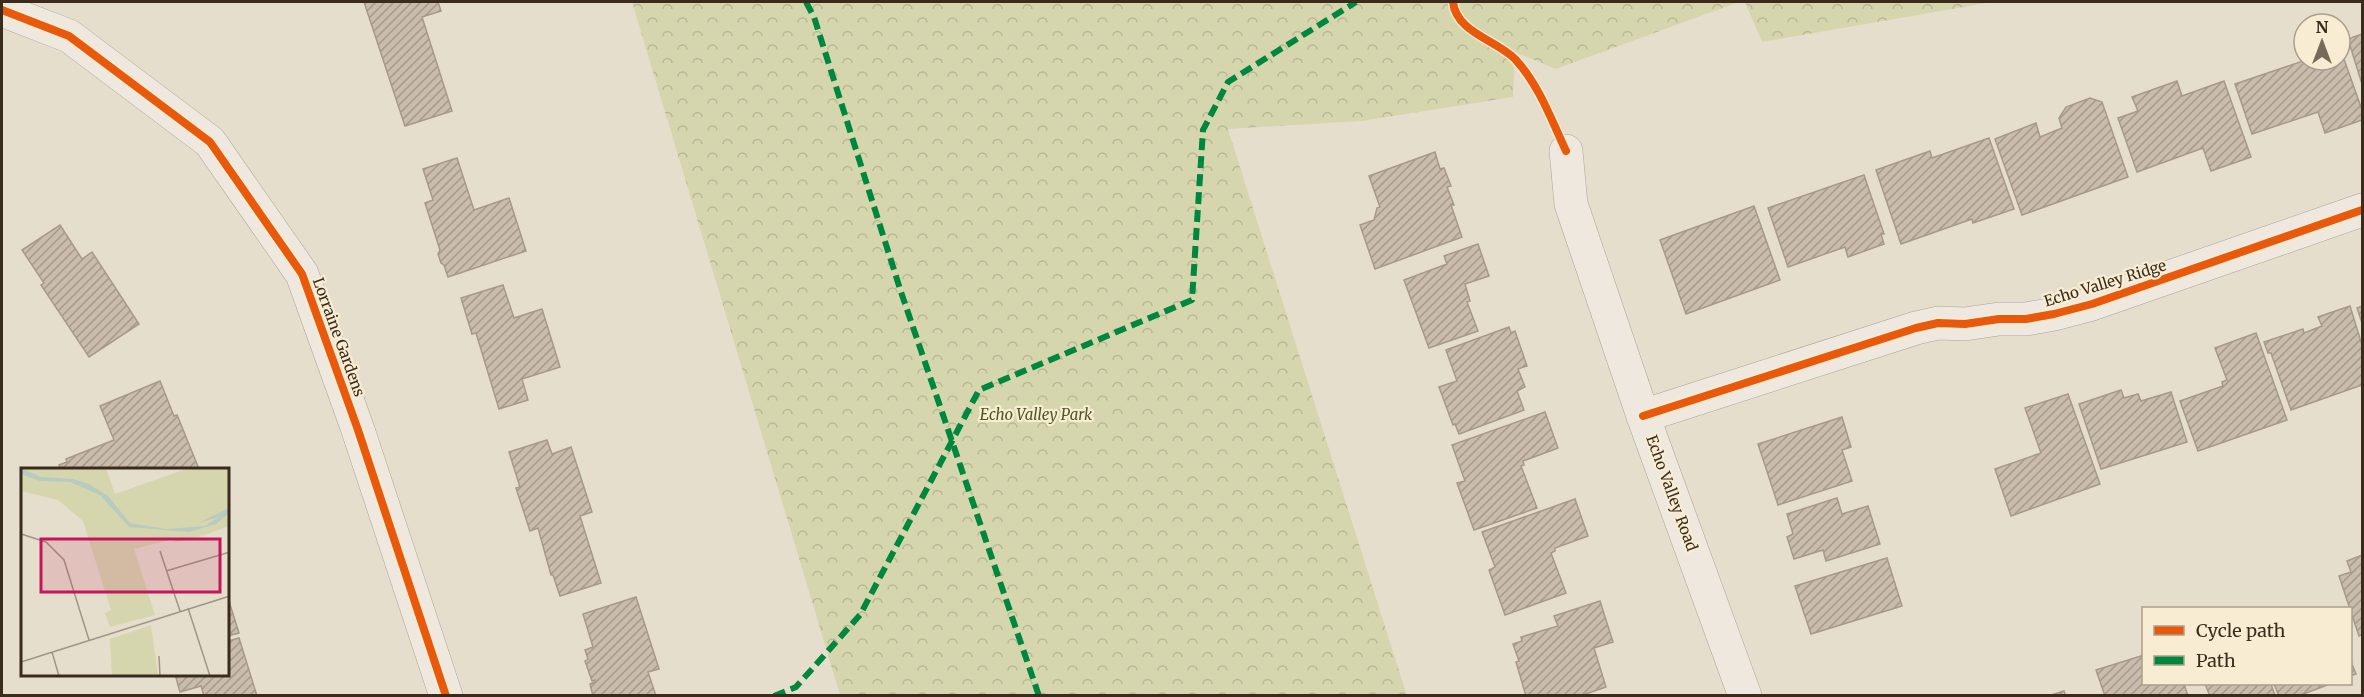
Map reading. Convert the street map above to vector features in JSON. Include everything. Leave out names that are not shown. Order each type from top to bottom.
[{"type":"street","name":"Lorraine Gardens","points":[[2,10],[69,36],[210,142],[302,274],[358,430],[446,696]]},
{"type":"street","name":"Echo Valley Road","points":[[1566,152],[1571,204],[1643,416],[1745,696]]},
{"type":"street","name":"Echo Valley Ridge","points":[[1643,416],[1916,328],[1938,323],[1965,324],[1999,319],[2026,319],[2092,304],[2362,210]]},
{"type":"green space","name":"Echo Valley Park","points":[[632,2],[1739,2],[1556,69],[1515,52],[1513,97],[1362,121],[1228,129],[1407,696],[840,695]]},
{"type":"green space","points":[[1745,2],[1993,2],[1762,42]]},
{"type":"building","points":[[364,2],[438,2],[441,11],[422,17],[452,111],[405,126]]},
{"type":"building","points":[[2362,34],[2362,84],[2352,52],[2352,38]]},
{"type":"building","points":[[2292,65],[2292,72],[2349,72],[2362,110],[2362,120],[2325,133],[2318,112],[2252,134],[2235,84]]},
{"type":"building","points":[[2177,81],[2182,96],[2224,81],[2251,157],[2211,171],[2203,148],[2137,172],[2118,118],[2138,111],[2132,97]]},
{"type":"building","points":[[2090,98],[2102,102],[2128,177],[2022,215],[1995,139],[2036,123],[2040,137],[2062,128],[2059,118],[2066,107]]},
{"type":"building","points":[[1989,138],[2014,209],[1973,223],[1972,219],[1901,244],[1876,170],[1930,151],[1932,158]]},
{"type":"building","points":[[1435,152],[1440,169],[1444,168],[1451,186],[1447,187],[1462,237],[1375,269],[1360,225],[1374,220],[1377,208],[1380,207],[1369,176]]},
{"type":"building","points":[[457,158],[474,210],[509,198],[526,251],[448,277],[438,254],[440,250],[425,203],[433,200],[423,169]]},
{"type":"building","points":[[1864,175],[1884,234],[1881,234],[1884,244],[1848,257],[1845,247],[1788,267],[1768,208]]},
{"type":"building","points":[[1754,206],[1780,280],[1686,314],[1660,240]]},
{"type":"building","points":[[60,225],[82,259],[92,252],[139,324],[89,357],[41,285],[44,283],[22,250]]},
{"type":"building","points":[[1478,244],[1489,276],[1465,284],[1470,301],[1467,302],[1478,331],[1429,348],[1404,280],[1447,264],[1444,256]]},
{"type":"building","points":[[503,285],[514,318],[542,309],[560,367],[522,379],[528,400],[499,409],[476,333],[472,334],[461,298]]},
{"type":"building","points":[[2350,306],[2362,345],[2362,385],[2291,410],[2271,353],[2268,353],[2264,342],[2303,329],[2304,333],[2322,326],[2318,317]]},
{"type":"building","points":[[2362,306],[2362,323],[2357,308]]},
{"type":"building","points":[[1509,327],[1511,333],[1515,331],[1527,366],[1518,369],[1525,387],[1517,391],[1524,410],[1459,434],[1455,424],[1453,425],[1439,387],[1457,381],[1446,350]]},
{"type":"building","points":[[2256,333],[2287,420],[2198,451],[2180,401],[2223,386],[2222,382],[2227,380],[2215,348]]},
{"type":"building","points":[[160,381],[199,468],[60,468],[59,465],[67,462],[66,459],[114,440],[100,406]]},
{"type":"building","points":[[2121,390],[2124,398],[2138,394],[2141,401],[2171,392],[2187,442],[2101,469],[2079,404]]},
{"type":"building","points":[[2068,394],[2100,484],[2011,516],[1995,469],[2041,453],[2025,408]]},
{"type":"building","points":[[1545,412],[1558,448],[1523,461],[1524,465],[1521,466],[1537,508],[1474,530],[1457,483],[1465,481],[1452,445]]},
{"type":"building","points":[[1842,417],[1851,447],[1842,450],[1852,481],[1778,505],[1758,444]]},
{"type":"building","points":[[547,440],[552,454],[571,447],[592,512],[580,516],[601,583],[560,596],[553,575],[551,575],[538,528],[530,531],[516,488],[520,487],[509,452]]},
{"type":"building","points":[[1837,498],[1842,514],[1868,506],[1880,544],[1826,561],[1823,550],[1794,559],[1787,537],[1793,534],[1787,514]]},
{"type":"building","points":[[1575,499],[1588,536],[1555,548],[1555,551],[1551,553],[1566,593],[1505,615],[1489,570],[1495,567],[1482,532]]},
{"type":"building","points":[[2362,555],[2362,634],[2359,636],[2352,615],[2352,607],[2349,607],[2339,576],[2351,572],[2347,561]]},
{"type":"building","points":[[1887,558],[1902,606],[1811,634],[1795,586]]},
{"type":"building","points":[[636,597],[659,669],[648,672],[656,696],[593,696],[590,684],[595,680],[592,681],[585,661],[588,659],[585,650],[593,647],[583,614]]},
{"type":"building","points":[[1600,601],[1613,642],[1594,648],[1606,687],[1580,696],[1526,696],[1513,644],[1522,641],[1521,637],[1558,626],[1554,616]]},
{"type":"building","points":[[230,604],[239,633],[230,635]]},
{"type":"building","points":[[239,638],[257,696],[204,696],[201,686],[180,692],[176,676],[230,676],[230,640]]},
{"type":"building","points":[[2142,656],[2142,685],[2184,685],[2188,696],[2105,696],[2096,670]]},
{"type":"building","points":[[2352,664],[2356,674],[2352,675]]},
{"type":"building","points":[[2205,685],[2271,685],[2275,696],[2210,696]]},
{"type":"building","points":[[2274,685],[2327,685],[2298,696],[2279,696]]},
{"type":"building","points":[[2064,691],[2066,696],[2048,696]]},
{"type":"marked path","points":[[806,2],[814,17],[901,292],[1039,696]]},
{"type":"marked path","points":[[774,696],[796,687],[860,615],[979,390],[1192,300],[1203,130],[1228,82],[1356,2]]},
{"type":"cycle path","points":[[1453,2],[1461,21],[1478,35],[1507,52],[1523,69],[1544,103],[1566,151]]},
{"type":"cycle path","points":[[2,10],[69,36],[210,142],[302,274],[358,430],[446,696]]},
{"type":"cycle path","points":[[1643,416],[1916,328],[1938,323],[1965,324],[1999,319],[2026,319],[2092,304],[2362,210]]}]
